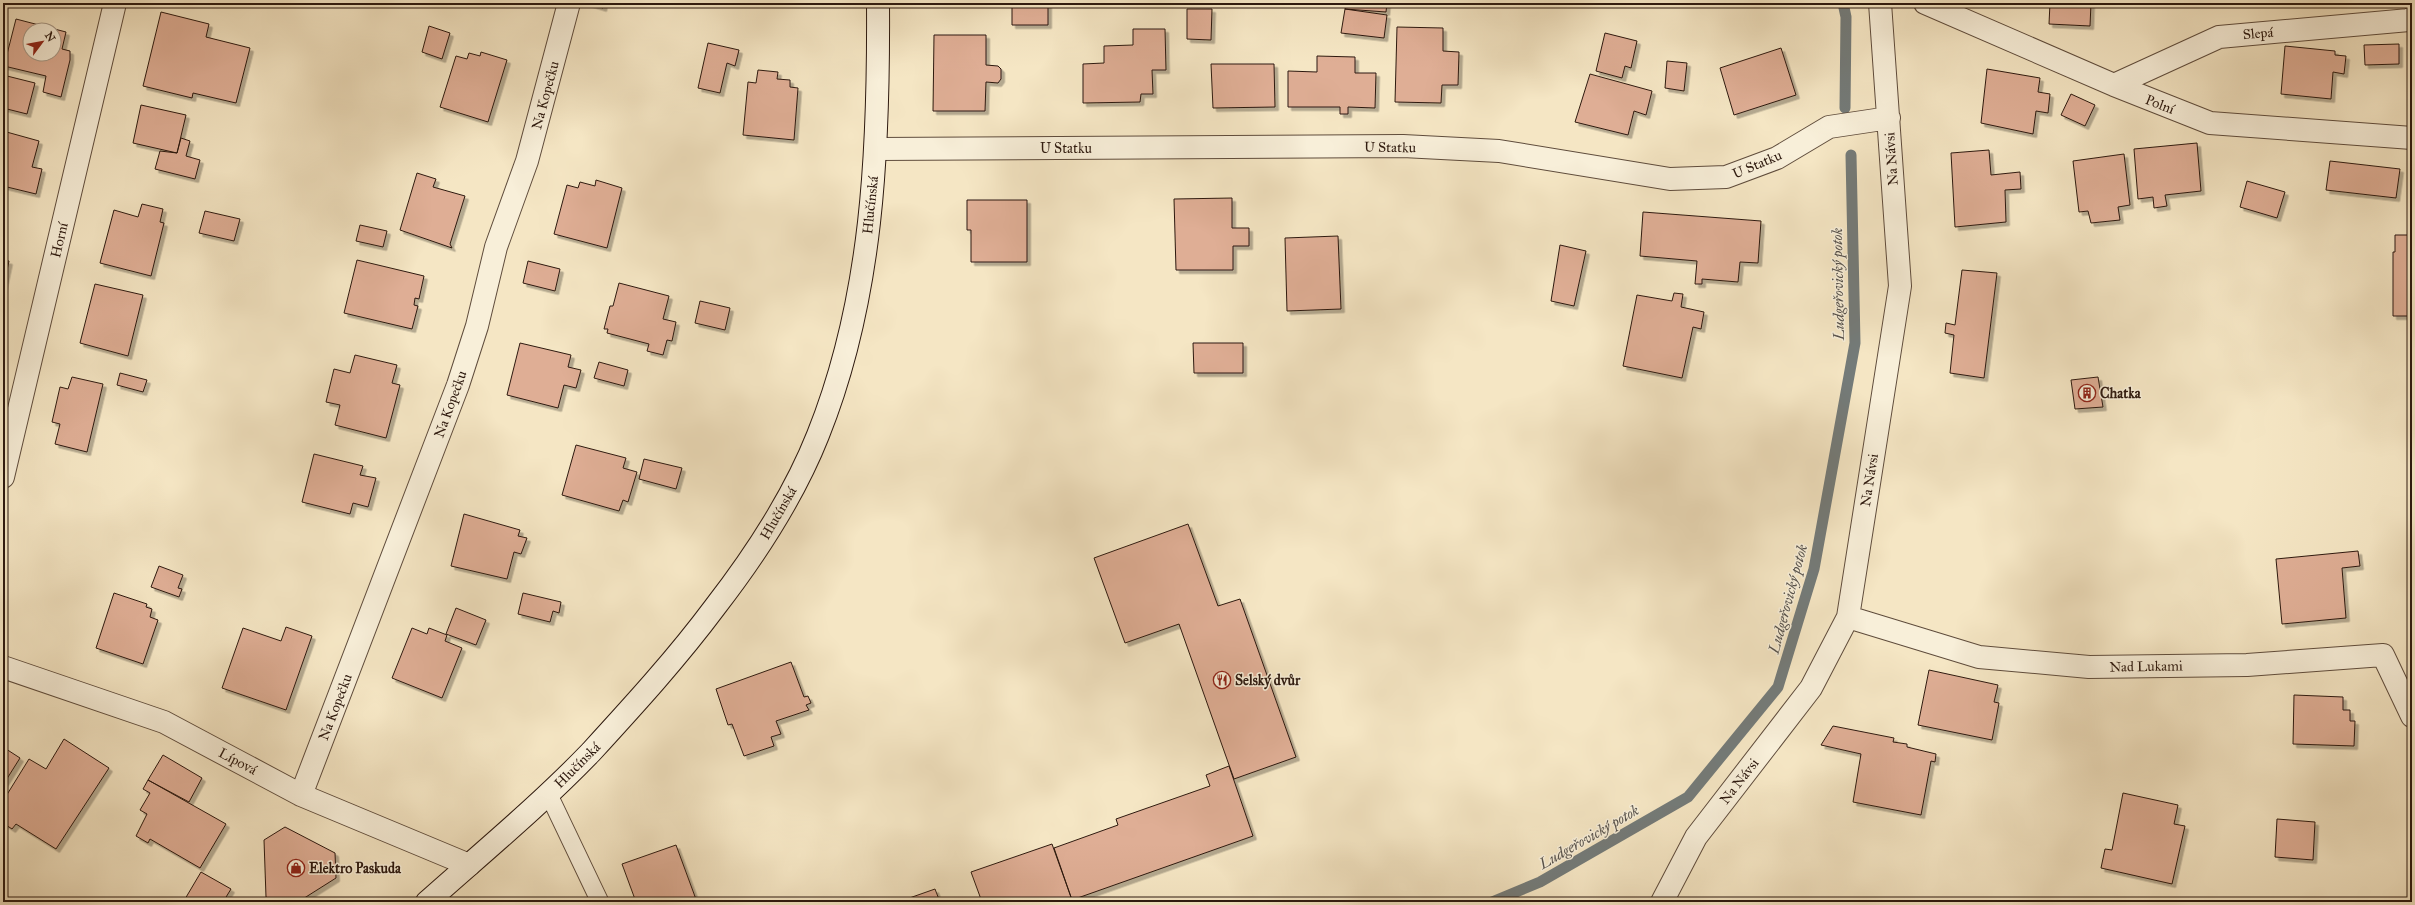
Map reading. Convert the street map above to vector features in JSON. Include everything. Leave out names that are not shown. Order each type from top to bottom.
[{"type":"street","name":"Horní","points":[[3,477],[116,3]]},
{"type":"street","name":"Na Kopečku","points":[[302,796],[458,385],[477,326],[496,247],[527,161],[569,3]]},
{"type":"street","name":"Hlučínská","points":[[427,902],[548,793],[590,752],[685,646],[738,577],[785,506],[818,435],[846,351],[857,306],[877,149],[878,3]]},
{"type":"street","name":"Na Návsi","points":[[1662,902],[1696,838],[1811,688],[1848,617],[1900,286],[1880,3]]},
{"type":"street","name":"Polní","points":[[1925,3],[2114,85],[2210,123],[2412,138]]},
{"type":"street","name":"Slepá","points":[[2114,85],[2219,37],[2409,20],[2412,18]]},
{"type":"street","name":"U Statku","points":[[877,149],[1403,146],[1499,151],[1670,179],[1726,178],[1777,158],[1828,127],[1889,118]]},
{"type":"street","name":"Nad Lukami","points":[[1848,617],[1979,657],[2089,667],[2247,665],[2383,655],[2412,716]]},
{"type":"street","name":"Lípová","points":[[3,667],[164,722],[302,796],[469,865]]},
{"type":"lane","points":[[548,793],[600,902]]},
{"type":"building","points":[[587,3],[604,3],[603,8]]},
{"type":"building","points":[[1012,3],[1048,3],[1048,25],[1012,25]]},
{"type":"building","points":[[1346,3],[1387,3],[1386,12],[1345,9]]},
{"type":"building","points":[[2050,3],[2091,3],[2090,26],[2049,24]]},
{"type":"building","points":[[1187,9],[1212,9],[1211,40],[1187,39]]},
{"type":"building","points":[[1345,9],[1387,15],[1384,38],[1341,33]]},
{"type":"building","points":[[161,12],[209,24],[206,37],[250,48],[236,103],[193,93],[192,98],[143,86]]},
{"type":"building","points":[[16,19],[28,22],[22,22],[22,62],[62,62],[62,49],[70,51],[70,60],[61,97],[43,92],[46,76],[4,66]]},
{"type":"building","points":[[429,26],[450,33],[442,59],[422,52]]},
{"type":"building","points":[[1397,27],[1443,28],[1443,51],[1459,52],[1458,85],[1442,85],[1441,103],[1395,102]]},
{"type":"building","points":[[1133,29],[1165,29],[1166,70],[1152,70],[1153,94],[1141,94],[1140,102],[1083,103],[1083,64],[1104,63],[1104,46],[1133,45]]},
{"type":"building","points":[[62,31],[66,32],[62,49]]},
{"type":"building","points":[[1605,33],[1637,41],[1631,68],[1625,66],[1622,78],[1596,71]]},
{"type":"building","points":[[934,35],[986,35],[986,65],[998,66],[1001,69],[1001,79],[998,83],[986,82],[985,111],[933,111]]},
{"type":"building","points":[[708,43],[739,50],[735,66],[727,63],[720,93],[698,88]]},
{"type":"building","points":[[2399,44],[2399,64],[2365,65],[2364,45]]},
{"type":"building","points":[[2285,46],[2335,51],[2335,55],[2346,56],[2344,74],[2333,72],[2331,99],[2281,94]]},
{"type":"building","points":[[1781,48],[1796,95],[1734,115],[1720,68]]},
{"type":"building","points":[[481,52],[507,60],[488,122],[440,107],[456,56],[467,59],[469,53],[480,56]]},
{"type":"building","points":[[1317,56],[1355,57],[1355,73],[1376,73],[1375,108],[1348,107],[1348,114],[1340,114],[1340,107],[1288,107],[1288,71],[1317,72]]},
{"type":"building","points":[[1667,61],[1687,63],[1684,91],[1665,88]]},
{"type":"building","points":[[1211,64],[1274,64],[1275,107],[1213,108]]},
{"type":"building","points":[[1987,69],[2040,78],[2038,92],[2050,94],[2048,113],[2036,111],[2033,134],[1981,123]]},
{"type":"building","points":[[758,70],[778,72],[777,79],[790,80],[790,87],[798,88],[794,140],[743,135],[748,82],[756,83]]},
{"type":"building","points":[[1590,74],[1652,91],[1646,115],[1634,111],[1628,135],[1575,122]]},
{"type":"building","points":[[3,75],[35,83],[27,114],[3,108]]},
{"type":"building","points":[[2071,94],[2095,105],[2085,126],[2061,115]]},
{"type":"building","points":[[141,105],[186,115],[177,153],[133,143]]},
{"type":"building","points":[[3,131],[39,141],[32,167],[42,169],[36,194],[3,186]]},
{"type":"building","points":[[181,138],[190,141],[186,156],[200,160],[195,179],[155,169],[160,151],[177,153]]},
{"type":"building","points":[[2197,143],[2201,191],[2165,195],[2167,206],[2154,208],[2153,197],[2138,199],[2134,149]]},
{"type":"building","points":[[1989,150],[1991,175],[2020,172],[2021,189],[2005,190],[2006,222],[1955,227],[1951,153]]},
{"type":"building","points":[[2124,154],[2130,205],[2118,207],[2120,220],[2091,223],[2088,211],[2079,212],[2073,161]]},
{"type":"building","points":[[2330,161],[2400,169],[2396,198],[2326,190]]},
{"type":"building","points":[[417,173],[436,179],[433,187],[465,196],[450,244],[452,248],[400,230]]},
{"type":"building","points":[[596,180],[622,188],[607,248],[554,234],[567,185],[578,188],[580,182],[595,186]]},
{"type":"building","points":[[2247,181],[2285,192],[2277,218],[2240,207]]},
{"type":"building","points":[[1232,198],[1232,228],[1249,228],[1249,246],[1233,246],[1233,270],[1176,270],[1174,199]]},
{"type":"building","points":[[967,200],[1027,200],[1027,262],[971,262],[971,230],[967,230]]},
{"type":"building","points":[[142,204],[163,209],[160,222],[164,223],[151,276],[100,263],[114,210],[138,217]]},
{"type":"building","points":[[205,211],[240,219],[234,241],[199,233]]},
{"type":"building","points":[[1643,212],[1761,221],[1758,263],[1740,262],[1738,282],[1702,279],[1702,284],[1695,284],[1697,261],[1640,256]]},
{"type":"building","points":[[360,225],[387,231],[383,247],[356,241]]},
{"type":"building","points":[[2395,235],[2412,235],[2412,316],[2393,316],[2393,252],[2395,252]]},
{"type":"building","points":[[1338,236],[1341,309],[1287,311],[1285,238]]},
{"type":"building","points":[[1560,245],[1586,251],[1574,306],[1551,301]]},
{"type":"building","points":[[3,260],[9,261],[3,289]]},
{"type":"building","points":[[357,260],[424,276],[419,299],[415,298],[414,305],[418,306],[412,329],[344,313]]},
{"type":"building","points":[[528,261],[560,269],[555,291],[523,283]]},
{"type":"building","points":[[1962,270],[1997,273],[1984,378],[1950,373],[1954,335],[1945,333],[1946,323],[1955,325]]},
{"type":"building","points":[[619,283],[669,296],[663,319],[676,322],[672,341],[667,340],[663,355],[647,351],[649,344],[607,333],[608,329],[604,329],[610,306],[613,306]]},
{"type":"building","points":[[95,284],[143,295],[128,356],[80,343]]},
{"type":"building","points":[[1674,293],[1683,294],[1681,307],[1704,312],[1701,329],[1693,327],[1682,378],[1623,366],[1637,295],[1672,301]]},
{"type":"building","points":[[700,301],[730,308],[725,330],[695,323]]},
{"type":"building","points":[[520,343],[571,355],[568,367],[581,370],[576,388],[564,385],[558,408],[507,395]]},
{"type":"building","points":[[1193,343],[1243,343],[1243,373],[1194,373]]},
{"type":"building","points":[[355,355],[397,365],[392,383],[400,385],[386,438],[335,425],[340,405],[326,402],[334,369],[350,373]]},
{"type":"building","points":[[599,362],[628,370],[624,386],[594,378]]},
{"type":"building","points":[[120,373],[147,380],[143,392],[117,385]]},
{"type":"building","points":[[72,377],[103,384],[87,452],[55,444],[60,424],[52,422],[60,387],[68,389]]},
{"type":"building","name":"Chatka","points":[[2098,377],[2103,407],[2075,409],[2071,380]]},
{"type":"building","points":[[576,445],[626,458],[623,468],[637,472],[628,502],[623,500],[619,511],[562,495]]},
{"type":"building","points":[[314,454],[363,466],[360,475],[376,478],[368,507],[353,503],[350,514],[302,502]]},
{"type":"building","points":[[644,459],[682,468],[676,489],[639,479]]},
{"type":"building","points":[[464,514],[520,530],[518,536],[527,538],[521,554],[514,552],[507,579],[451,566]]},
{"type":"building","points":[[1188,524],[1218,606],[1240,599],[1296,757],[1234,779],[1179,624],[1125,643],[1094,558]]},
{"type":"building","points":[[2358,551],[2360,566],[2342,568],[2346,618],[2282,624],[2276,559]]},
{"type":"building","points":[[159,566],[183,575],[178,588],[182,589],[179,597],[151,587]]},
{"type":"building","points":[[114,593],[147,604],[146,607],[152,609],[150,617],[158,620],[143,664],[96,648]]},
{"type":"building","points":[[523,593],[561,602],[559,613],[553,611],[550,622],[518,614]]},
{"type":"building","points":[[456,608],[486,620],[476,645],[446,634]]},
{"type":"building","points":[[286,627],[312,636],[286,710],[222,688],[243,628],[281,641]]},
{"type":"building","points":[[412,628],[427,634],[429,628],[447,635],[445,641],[462,648],[442,698],[392,678]]},
{"type":"building","points":[[791,662],[804,697],[808,696],[811,703],[806,705],[809,710],[776,721],[781,734],[771,737],[774,746],[744,756],[732,724],[728,725],[716,689]]},
{"type":"building","points":[[1929,670],[1998,685],[1994,702],[1999,703],[1992,740],[1918,725]]},
{"type":"building","points":[[2294,695],[2343,697],[2343,710],[2350,710],[2350,721],[2355,721],[2354,746],[2293,744]]},
{"type":"building","points":[[1833,726],[1894,738],[1893,742],[1907,744],[1907,747],[1936,754],[1935,762],[1931,761],[1921,815],[1853,802],[1861,754],[1821,745]]},
{"type":"building","points":[[64,739],[109,768],[56,849],[16,824],[12,829],[3,823],[3,801],[29,759],[46,769]]},
{"type":"building","points":[[3,747],[20,758],[3,785]]},
{"type":"building","points":[[163,755],[202,778],[189,802],[148,780]]},
{"type":"building","points":[[1229,766],[1253,836],[1072,900],[1054,848],[1118,825],[1116,819],[1210,786],[1206,775]]},
{"type":"building","points":[[148,780],[226,824],[200,868],[150,839],[148,843],[136,836],[147,814],[140,810],[150,793],[143,789]]},
{"type":"building","points":[[2123,793],[2178,805],[2174,824],[2185,826],[2172,884],[2101,868],[2105,849],[2112,850]]},
{"type":"building","points":[[2277,819],[2315,822],[2313,860],[2275,857]]},
{"type":"building","points":[[285,827],[335,853],[336,878],[298,902],[276,902],[266,897],[264,840]]},
{"type":"building","points":[[1052,844],[1072,900],[1067,902],[982,902],[971,872]]},
{"type":"building","points":[[676,845],[697,902],[636,902],[622,864]]},
{"type":"building","points":[[201,872],[231,889],[223,902],[190,902],[185,899]]},
{"type":"building","points":[[935,889],[940,902],[898,902]]},
{"type":"waterway","name":"Ludgeřovický potok","points":[[1843,3],[1846,17],[1845,108]]},
{"type":"waterway","name":"Ludgeřovický potok","points":[[1492,902],[1540,882],[1688,797],[1778,687],[1814,569],[1855,343],[1851,155]]},
{"type":"place","name":"Chatka","points":[[2087,393]]},
{"type":"place","name":"Selský dvůr","points":[[1222,680]]},
{"type":"place","name":"Elektro Paskuda","points":[[296,868]]}]
